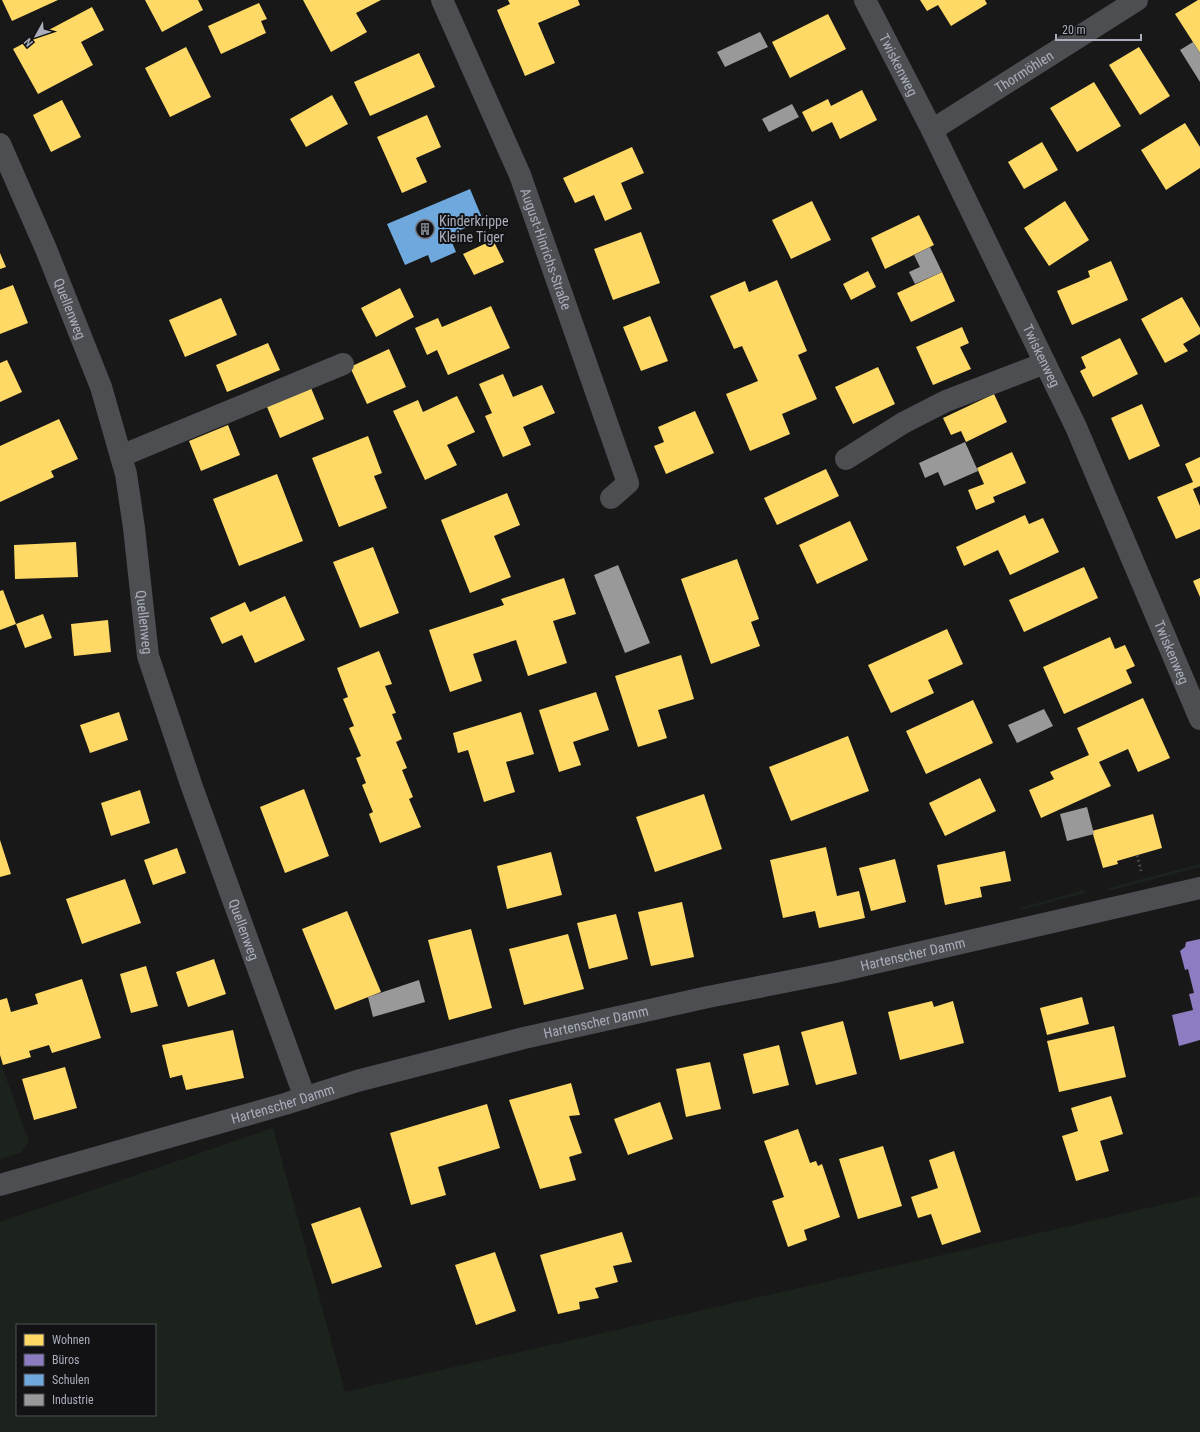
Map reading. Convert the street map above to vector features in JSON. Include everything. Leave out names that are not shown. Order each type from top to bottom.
[{"type":"street","name":"August-Hinrichs-Straße","points":[[442,0],[520,175],[628,483],[611,498]]},
{"type":"street","name":"Twiskenweg","points":[[865,0],[932,130],[1076,427],[1200,719]]},
{"type":"street","name":"Thormöhlen","points":[[932,130],[1137,0]]},
{"type":"street","name":"Quellenweg","points":[[0,144],[46,249],[102,387],[126,474],[134,528],[148,656],[200,809],[306,1098]]},
{"type":"street","points":[[846,459],[903,423],[946,402],[1045,363]]},
{"type":"street","points":[[121,456],[343,364]]},
{"type":"street","name":"Hartenscher Damm","points":[[0,1185],[306,1098],[357,1081],[562,1029],[708,997],[835,972],[1200,888]]},
{"type":"path","points":[[1137,855],[1141,871]]},
{"type":"shaded area","points":[[1200,864],[1200,867],[1108,891],[1108,888]]},
{"type":"shaded area","points":[[1084,890],[1085,893],[1021,910],[1021,908]]},
{"type":"shaded area","points":[[0,1061],[29,1142],[20,1153],[0,1159]]},
{"type":"shaded area","points":[[273,1128],[345,1392],[1200,1196],[1200,1432],[0,1432],[0,1222]]},
{"type":"building: Wohnen","points":[[2,0],[58,0],[12,21]]},
{"type":"building: Wohnen","points":[[145,0],[198,0],[203,10],[162,32]]},
{"type":"building: Wohnen","points":[[303,0],[381,0],[356,13],[367,32],[331,52]]},
{"type":"building: Wohnen","points":[[508,0],[578,0],[580,5],[538,23],[555,63],[525,76],[497,10],[510,4]]},
{"type":"building: Wohnen","points":[[920,0],[985,0],[987,4],[951,26],[938,5],[927,11]]},
{"type":"building: Wohnen","points":[[1200,0],[1200,53],[1175,14]]},
{"type":"building: Wohnen","points":[[259,3],[267,19],[261,21],[266,33],[221,54],[208,26]]},
{"type":"building: Wohnen","points":[[92,7],[104,30],[81,42],[93,65],[38,94],[13,49]]},
{"type":"building: Wohnen","points":[[828,14],[846,49],[790,78],[772,42]]},
{"type":"building: Wohnen","points":[[186,47],[211,97],[170,117],[145,68]]},
{"type":"building: Wohnen","points":[[1139,47],[1170,96],[1140,115],[1109,65]]},
{"type":"building: Wohnen","points":[[419,53],[435,87],[370,116],[354,82]]},
{"type":"building: Wohnen","points":[[1094,82],[1121,126],[1077,152],[1050,108]]},
{"type":"building: Wohnen","points":[[862,90],[877,120],[840,139],[832,122],[812,132],[802,112],[828,99],[831,106]]},
{"type":"building: Wohnen","points":[[332,95],[348,124],[306,147],[290,119]]},
{"type":"building: Wohnen","points":[[62,100],[81,137],[51,152],[33,115]]},
{"type":"building: Wohnen","points":[[427,115],[441,147],[416,158],[427,182],[402,193],[377,137]]},
{"type":"building: Wohnen","points":[[1185,123],[1200,147],[1200,168],[1166,190],[1141,150]]},
{"type":"building: Wohnen","points":[[1042,142],[1058,170],[1024,189],[1008,162]]},
{"type":"building: Wohnen","points":[[632,147],[644,173],[621,183],[632,209],[605,221],[594,195],[575,203],[563,178]]},
{"type":"building: Wohnen","points":[[812,201],[831,240],[791,259],[772,220]]},
{"type":"building: Wohnen","points":[[1065,201],[1089,240],[1049,266],[1024,228]]},
{"type":"building: Wohnen","points":[[919,215],[934,245],[885,269],[871,238]]},
{"type":"building: Wohnen","points":[[641,232],[660,283],[613,300],[594,249]]},
{"type":"building: Wohnen","points":[[493,240],[504,262],[474,275],[463,254]]},
{"type":"building: Wohnen","points":[[0,253],[6,267],[0,269]]},
{"type":"building: Wohnen","points":[[1111,261],[1128,300],[1072,325],[1057,291],[1090,277],[1088,271]]},
{"type":"building: Wohnen","points":[[868,271],[876,287],[851,300],[843,284]]},
{"type":"building: Wohnen","points":[[942,272],[955,301],[911,322],[897,293]]},
{"type":"building: Wohnen","points":[[777,280],[807,351],[798,355],[817,399],[782,414],[790,434],[750,451],[726,394],[758,381],[742,346],[734,349],[710,296],[745,281],[749,292]]},
{"type":"building: Wohnen","points":[[13,285],[28,323],[0,334],[0,290]]},
{"type":"building: Wohnen","points":[[400,288],[414,317],[376,337],[361,308]]},
{"type":"building: Wohnen","points":[[1182,297],[1200,328],[1200,334],[1183,344],[1188,351],[1165,363],[1141,319]]},
{"type":"building: Wohnen","points":[[221,298],[237,335],[185,357],[169,320]]},
{"type":"building: Wohnen","points":[[491,306],[510,348],[448,375],[437,350],[427,355],[415,328],[438,318],[442,327]]},
{"type":"building: Wohnen","points":[[650,316],[668,361],[641,371],[623,327]]},
{"type":"building: Wohnen","points":[[962,327],[969,343],[960,347],[971,369],[933,385],[916,347]]},
{"type":"building: Wohnen","points":[[1120,338],[1138,374],[1093,397],[1080,371],[1086,368],[1081,357]]},
{"type":"building: Wohnen","points":[[268,343],[280,370],[227,392],[216,365]]},
{"type":"building: Wohnen","points":[[389,349],[406,387],[367,404],[350,367]]},
{"type":"building: Wohnen","points":[[7,360],[22,392],[0,402],[0,363]]},
{"type":"building: Wohnen","points":[[878,367],[895,404],[853,424],[835,387]]},
{"type":"building: Wohnen","points":[[503,374],[513,397],[542,385],[555,413],[523,427],[531,445],[503,457],[485,416],[492,413],[479,384]]},
{"type":"building: Wohnen","points":[[309,383],[324,419],[280,438],[265,402]]},
{"type":"building: Wohnen","points":[[994,394],[1007,422],[966,442],[961,431],[951,435],[943,418]]},
{"type":"building: Wohnen","points":[[457,396],[475,432],[447,445],[457,465],[425,480],[393,411],[418,400],[423,412]]},
{"type":"building: Wohnen","points":[[1142,404],[1160,446],[1129,460],[1111,418]]},
{"type":"building: Wohnen","points":[[695,411],[714,453],[666,474],[654,446],[664,442],[658,427]]},
{"type":"building: Wohnen","points":[[59,419],[78,459],[51,471],[54,477],[0,502],[0,446]]},
{"type":"building: Wohnen","points":[[228,425],[240,455],[201,471],[189,441]]},
{"type":"building: Wohnen","points":[[368,436],[382,473],[374,476],[387,508],[339,527],[312,458]]},
{"type":"building: Wohnen","points":[[1012,452],[1026,483],[993,497],[995,502],[976,510],[968,490],[984,484],[977,468]]},
{"type":"building: Wohnen","points":[[1200,457],[1200,486],[1193,489],[1200,506],[1200,529],[1176,539],[1157,497],[1193,482],[1185,464]]},
{"type":"building: Wohnen","points":[[826,469],[839,496],[777,525],[764,498]]},
{"type":"building: Wohnen","points":[[277,474],[303,541],[239,566],[213,499]]},
{"type":"building: Wohnen","points":[[507,493],[520,525],[494,536],[511,577],[470,593],[441,520]]},
{"type":"building: Wohnen","points":[[1025,515],[1029,524],[1043,518],[1059,552],[1010,575],[998,550],[964,566],[956,547]]},
{"type":"building: Wohnen","points":[[850,521],[868,560],[817,584],[799,545]]},
{"type":"building: Wohnen","points":[[76,542],[78,577],[15,579],[14,545]]},
{"type":"building: Wohnen","points":[[373,547],[399,613],[360,628],[333,562]]},
{"type":"building: Wohnen","points":[[737,559],[759,619],[751,622],[760,646],[711,664],[681,579]]},
{"type":"building: Wohnen","points":[[1084,567],[1098,598],[1024,632],[1009,600]]},
{"type":"building: Wohnen","points":[[564,578],[576,614],[553,621],[567,663],[528,676],[516,640],[473,654],[482,681],[450,692],[429,630],[504,605],[501,599]]},
{"type":"building: Wohnen","points":[[1200,578],[1200,597],[1193,581]]},
{"type":"building: Wohnen","points":[[3,590],[16,624],[0,630],[0,591]]},
{"type":"building: Wohnen","points":[[285,596],[305,640],[255,663],[242,635],[222,644],[210,618],[245,602],[250,612]]},
{"type":"building: Wohnen","points":[[43,614],[52,638],[25,648],[16,624]]},
{"type":"building: Wohnen","points":[[108,620],[111,652],[74,656],[71,624]]},
{"type":"building: Wohnen","points":[[947,629],[963,664],[928,680],[934,693],[891,713],[868,665]]},
{"type":"building: Wohnen","points":[[1110,637],[1115,649],[1125,645],[1135,666],[1126,670],[1132,683],[1064,714],[1043,667]]},
{"type":"building: Wohnen","points":[[379,651],[392,684],[385,686],[396,713],[392,714],[402,739],[396,742],[407,768],[402,770],[413,797],[409,799],[421,827],[380,843],[369,814],[373,812],[362,785],[366,783],[356,758],[361,756],[349,728],[354,726],[343,699],[348,697],[337,668]]},
{"type":"building: Wohnen","points":[[681,655],[694,699],[658,710],[667,738],[638,747],[615,676]]},
{"type":"building: Wohnen","points":[[596,692],[609,730],[573,742],[581,765],[559,772],[539,710]]},
{"type":"building: Wohnen","points":[[1143,698],[1170,758],[1138,772],[1128,749],[1099,762],[1111,786],[1041,818],[1029,790],[1054,779],[1050,772],[1089,755],[1077,728]]},
{"type":"building: Wohnen","points":[[973,700],[993,743],[926,774],[906,731]]},
{"type":"building: Wohnen","points":[[119,712],[128,740],[90,753],[80,725]]},
{"type":"building: Wohnen","points":[[521,712],[534,754],[506,762],[515,792],[484,802],[468,750],[458,753],[453,733]]},
{"type":"building: Wohnen","points":[[848,736],[869,791],[791,821],[769,767]]},
{"type":"building: Wohnen","points":[[980,778],[996,811],[945,836],[929,803]]},
{"type":"building: Wohnen","points":[[304,789],[329,856],[285,873],[260,807]]},
{"type":"building: Wohnen","points":[[140,790],[150,823],[111,836],[101,803]]},
{"type":"building: Wohnen","points":[[704,794],[722,849],[655,872],[636,817]]},
{"type":"building: Wohnen","points":[[1153,814],[1162,848],[1117,861],[1118,864],[1103,868],[1092,831]]},
{"type":"building: Wohnen","points":[[0,840],[11,874],[0,877]]},
{"type":"building: Wohnen","points":[[826,847],[837,896],[859,891],[865,918],[819,928],[815,911],[783,918],[770,860]]},
{"type":"building: Wohnen","points":[[177,848],[186,873],[153,885],[144,860]]},
{"type":"building: Wohnen","points":[[1005,851],[1011,881],[980,887],[982,897],[945,905],[937,865]]},
{"type":"building: Wohnen","points":[[551,852],[562,895],[507,909],[497,866]]},
{"type":"building: Wohnen","points":[[895,859],[906,902],[871,911],[859,868]]},
{"type":"building: Wohnen","points":[[125,879],[141,923],[82,944],[66,899]]},
{"type":"building: Wohnen","points":[[682,902],[694,957],[651,966],[638,912]]},
{"type":"building: Wohnen","points":[[347,911],[381,992],[335,1010],[302,929]]},
{"type":"building: Wohnen","points":[[616,914],[628,959],[589,969],[577,923]]},
{"type":"building: Wohnen","points":[[471,929],[492,1008],[449,1020],[428,940]]},
{"type":"building: Wohnen","points":[[568,934],[584,989],[524,1005],[509,949]]},
{"type":"building: Wohnen","points":[[214,959],[226,994],[188,1007],[176,972]]},
{"type":"building: Wohnen","points":[[146,966],[158,1006],[131,1013],[120,974]]},
{"type":"building: Wohnen","points":[[82,979],[101,1038],[52,1053],[49,1045],[29,1051],[31,1057],[3,1065],[0,1055],[0,1000],[7,998],[11,1012],[38,1004],[35,994]]},
{"type":"building: Wohnen","points":[[1082,997],[1089,1024],[1047,1035],[1040,1008]]},
{"type":"building: Wohnen","points":[[932,1001],[934,1007],[953,1001],[964,1043],[900,1060],[888,1012]]},
{"type":"building: Wohnen","points":[[843,1021],[857,1074],[816,1085],[801,1032]]},
{"type":"building: Wohnen","points":[[1114,1026],[1126,1077],[1059,1092],[1047,1041]]},
{"type":"building: Wohnen","points":[[233,1030],[244,1078],[186,1090],[182,1075],[170,1078],[162,1045]]},
{"type":"building: Wohnen","points":[[779,1045],[789,1085],[753,1094],[743,1054]]},
{"type":"building: Wohnen","points":[[710,1062],[721,1109],[686,1117],[676,1069]]},
{"type":"building: Wohnen","points":[[65,1067],[77,1108],[34,1120],[22,1079]]},
{"type":"building: Wohnen","points":[[571,1083],[580,1115],[569,1116],[582,1153],[569,1157],[576,1180],[540,1189],[509,1100]]},
{"type":"building: Wohnen","points":[[1111,1096],[1123,1134],[1100,1141],[1109,1171],[1076,1181],[1062,1136],[1078,1131],[1071,1108]]},
{"type":"building: Wohnen","points":[[660,1102],[673,1139],[628,1155],[614,1119]]},
{"type":"building: Wohnen","points":[[487,1104],[500,1148],[438,1167],[446,1195],[411,1205],[390,1133]]},
{"type":"building: Wohnen","points":[[798,1129],[810,1163],[816,1161],[818,1166],[822,1164],[840,1217],[804,1230],[807,1240],[788,1247],[772,1201],[784,1197],[764,1141]]},
{"type":"building: Wohnen","points":[[883,1146],[902,1206],[858,1219],[839,1159]]},
{"type":"building: Wohnen","points":[[954,1151],[981,1232],[942,1245],[931,1214],[918,1218],[911,1197],[938,1188],[929,1160]]},
{"type":"building: Wohnen","points":[[360,1207],[382,1267],[332,1284],[311,1224]]},
{"type":"building: Wohnen","points":[[622,1232],[632,1262],[613,1266],[618,1282],[595,1288],[599,1298],[579,1302],[580,1309],[558,1314],[540,1255]]},
{"type":"building: Wohnen","points":[[495,1252],[516,1311],[476,1325],[455,1265]]},
{"type":"building: Büros","points":[[1200,939],[1200,1040],[1179,1046],[1172,1015],[1193,1010],[1189,994],[1194,993],[1188,969],[1185,970],[1180,951],[1185,947],[1186,942]]},
{"type":"building: Schulen","name":"Kinderkrippe Kleine Tiger","points":[[470,189],[483,220],[449,235],[456,252],[431,263],[428,255],[405,265],[387,224]]},
{"type":"building: Industrie","points":[[760,32],[768,47],[725,67],[717,52]]},
{"type":"building: Industrie","points":[[1193,42],[1200,53],[1200,82],[1180,50]]},
{"type":"building: Industrie","points":[[792,104],[799,117],[769,132],[762,119]]},
{"type":"building: Industrie","points":[[930,247],[942,272],[915,284],[909,272],[920,267],[914,255]]},
{"type":"building: Industrie","points":[[965,442],[978,471],[944,486],[938,472],[925,478],[919,463]]},
{"type":"building: Industrie","points":[[618,565],[650,643],[625,653],[594,575]]},
{"type":"building: Industrie","points":[[1044,709],[1053,726],[1017,743],[1008,725]]},
{"type":"building: Industrie","points":[[1087,807],[1094,834],[1067,841],[1060,814]]},
{"type":"building: Industrie","points":[[419,980],[425,1002],[373,1017],[368,997]]},
{"type":"place","name":"Kinderkrippe Kleine Tiger","points":[[425,229]]}]
